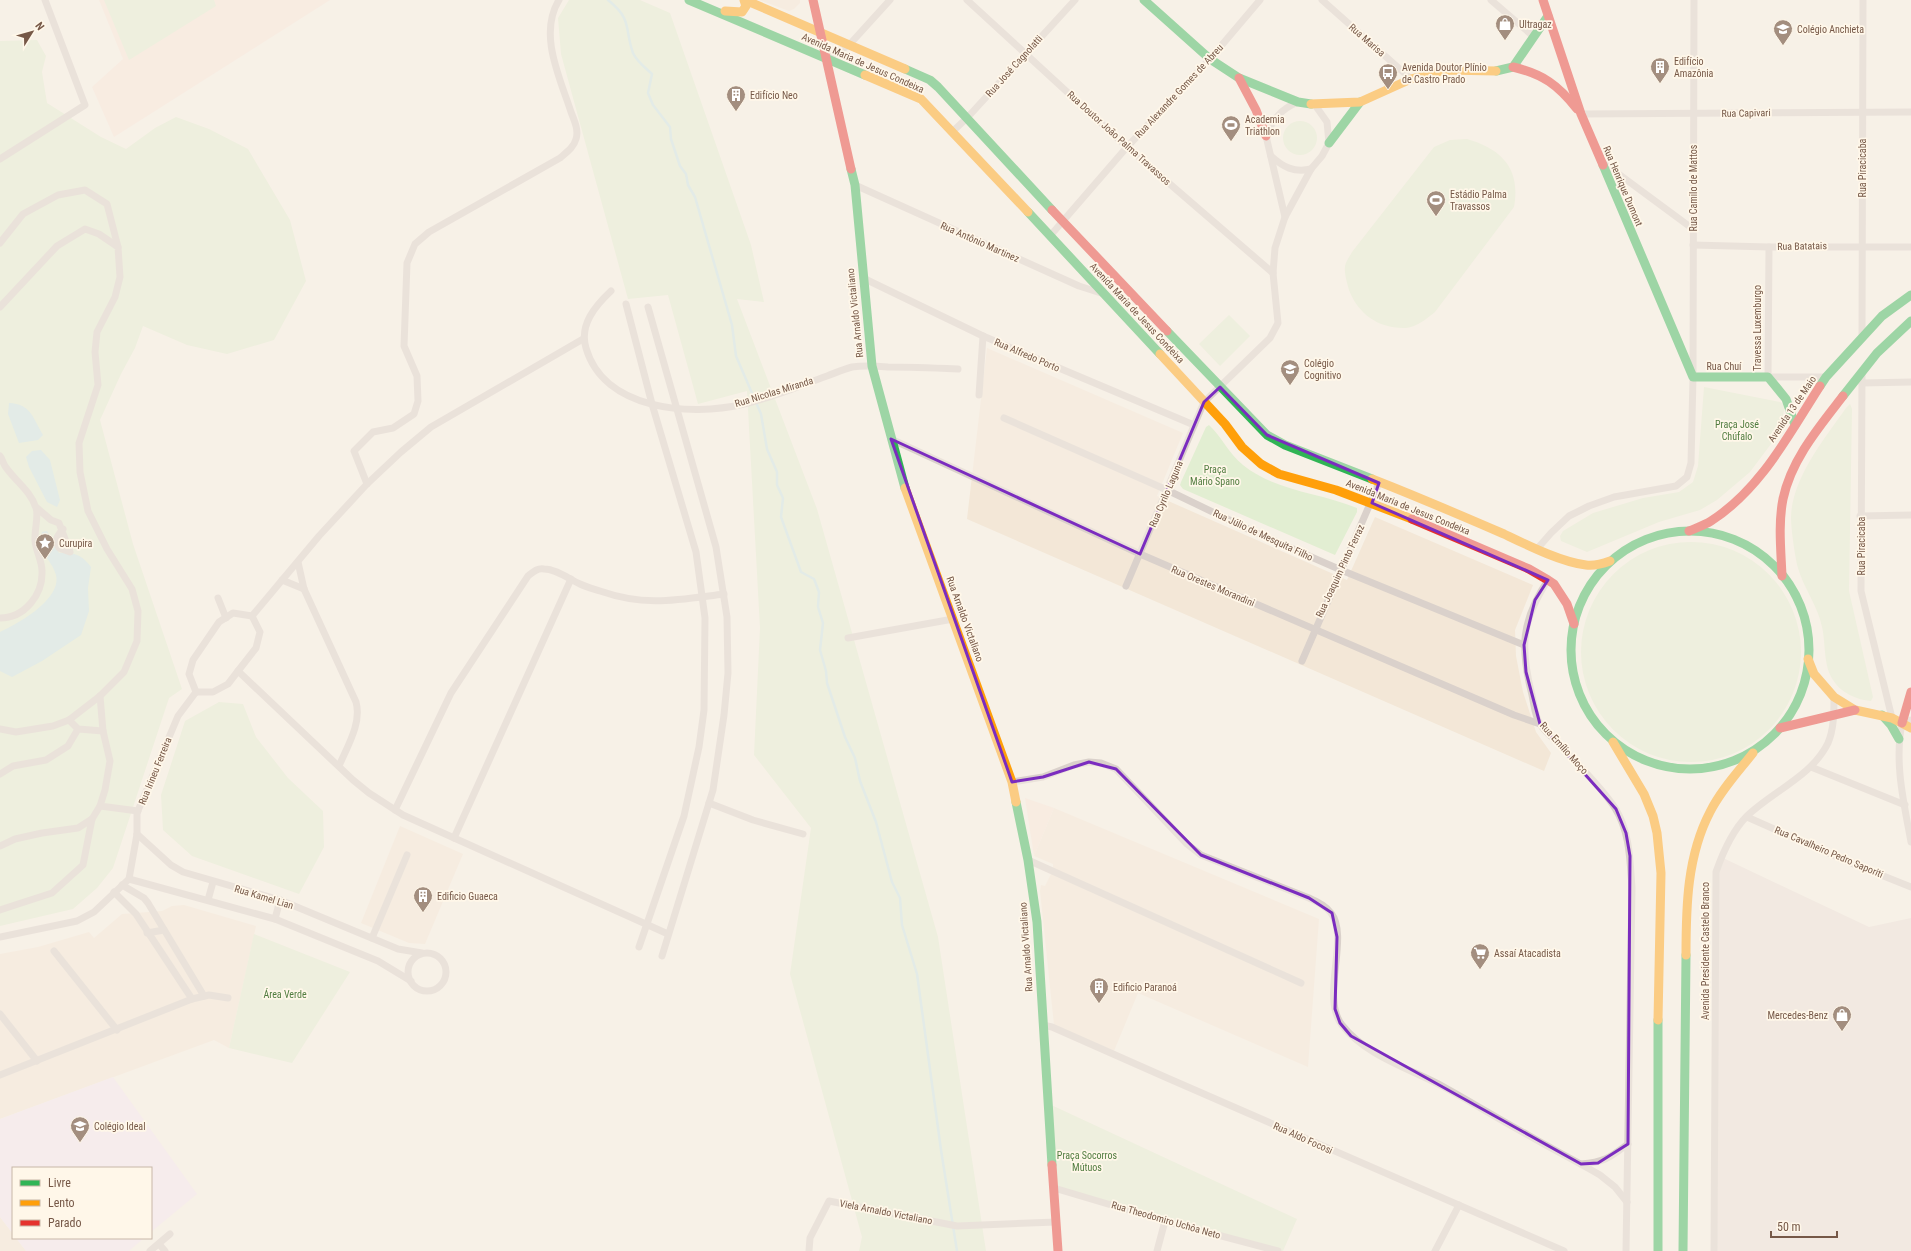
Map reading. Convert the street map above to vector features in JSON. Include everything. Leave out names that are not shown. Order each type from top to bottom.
[{"type":"main road","name":"Avenida Maria de Jesus Condeixa","points":[[689,0],[921,99],[1106,295],[1225,424],[1242,447],[1261,464],[1279,474],[1336,490],[1372,503],[1529,569],[1554,584],[1567,604],[1574,624]]},
{"type":"main road","name":"Avenida Maria de Jesus Condeixa","points":[[745,0],[820,31],[930,80],[1220,388],[1268,436],[1285,445],[1419,498],[1537,549],[1586,565],[1598,565],[1610,561]]},
{"type":"main road","points":[[722,13],[728,10],[742,12],[746,6],[745,0]]},
{"type":"main road","name":"Rua Arnaldo Victaliano","points":[[813,0],[855,186],[862,278],[872,366],[890,438],[905,487],[1012,782],[1028,860],[1037,922],[1058,1251]]},
{"type":"main road","points":[[1144,0],[1210,58],[1239,78],[1298,102],[1315,105],[1360,102],[1412,79],[1445,70],[1500,72],[1512,67],[1522,56],[1533,36],[1548,16]]},
{"type":"main road","name":"Rua Henrique Dumont","points":[[1543,0],[1581,114],[1694,377]]},
{"type":"main road","points":[[1512,67],[1532,70],[1559,87],[1581,114]]},
{"type":"main road","points":[[1239,78],[1256,110],[1266,136]]},
{"type":"main road","points":[[1329,143],[1360,102]]},
{"type":"main road","name":"Avenida 13 de Maio","points":[[1688,531],[1711,520],[1726,510],[1760,477],[1796,425],[1826,377],[1882,316],[1911,295]]},
{"type":"main road","points":[[1782,576],[1780,524],[1786,488],[1802,452],[1862,370],[1889,339],[1911,321]]},
{"type":"main road","name":"Rua Chuí","points":[[1694,377],[1768,377]]},
{"type":"main road","name":"Travessa Luxemburgo","points":[[1768,377],[1787,399],[1796,425]]},
{"type":"main road","points":[[1658,1251],[1658,1045],[1661,873],[1659,850],[1655,826],[1641,790],[1612,740],[1594,721],[1581,699],[1573,675],[1571,649],[1574,624],[1584,595],[1610,561],[1633,545],[1653,537],[1688,531],[1715,534],[1740,543],[1763,557],[1782,576],[1796,597],[1805,620],[1808,659],[1814,674],[1834,697],[1855,710],[1881,714],[1907,722]]},
{"type":"main road","name":"Avenida Presidente Castelo Branco","points":[[1683,1251],[1685,918],[1690,870],[1701,830],[1717,799],[1754,753],[1780,728],[1793,710],[1802,690],[1808,668],[1808,659]]},
{"type":"main road","points":[[1911,692],[1907,722],[1911,728]]},
{"type":"main road","points":[[1780,728],[1855,710]]},
{"type":"main road","points":[[1881,714],[1891,725],[1899,739]]},
{"type":"main road","points":[[1612,740],[1643,760],[1678,769],[1715,767],[1754,753]]},
{"type":"street","points":[[0,159],[85,105],[45,0]]},
{"type":"street","points":[[367,484],[354,451],[373,432],[393,428],[414,414],[418,401],[417,376],[404,346],[407,263],[415,244],[428,232],[560,158],[570,149],[576,139],[576,127],[555,61],[550,34],[551,18],[559,0]]},
{"type":"street","points":[[827,59],[850,44],[890,0]]},
{"type":"street","name":"Rua Doutor João Palma Travassos","points":[[967,0],[1127,147],[1273,273]]},
{"type":"street","name":"Rua José Cagnolatti","points":[[952,132],[967,118],[1075,0]]},
{"type":"street","name":"Rua Alexandre Gomes de Abreu","points":[[1050,236],[1127,147],[1210,58],[1260,0]]},
{"type":"street","name":"Rua Marisa","points":[[1322,0],[1412,79]]},
{"type":"street","points":[[1491,0],[1533,36]]},
{"type":"street","name":"Rua Camilo de Mattos","points":[[1537,549],[1551,532],[1569,516],[1589,506],[1620,496],[1676,486],[1688,477],[1691,463],[1694,377],[1694,0]]},
{"type":"street","name":"Rua Piracicaba","points":[[1862,337],[1863,0]]},
{"type":"street","points":[[1285,217],[1266,136],[1278,115],[1286,108],[1298,102]]},
{"type":"street","points":[[1204,402],[1270,338],[1278,322],[1273,273],[1275,248],[1285,217],[1311,168],[1322,156],[1329,143],[1327,122],[1315,105]]},
{"type":"street","name":"Rua Capivari","points":[[1581,114],[1911,112]]},
{"type":"street","points":[[1270,156],[1281,165],[1294,170],[1303,171],[1311,168]]},
{"type":"street","points":[[1600,160],[1693,229]]},
{"type":"street","name":"Rua Antônio Martinez","points":[[855,186],[1079,286],[1106,295]]},
{"type":"street","points":[[0,243],[23,214],[58,195],[85,190],[107,204],[118,247],[120,277],[115,297],[97,332],[95,352],[98,385],[79,443],[80,472],[88,511],[107,549],[132,589],[138,611],[137,641],[124,672],[100,696],[69,720],[53,726],[16,732],[0,729]]},
{"type":"street","points":[[0,307],[57,246],[85,229],[99,234],[118,247]]},
{"type":"street","name":"Rua Batatais","points":[[1693,245],[1769,247],[1911,247]]},
{"type":"street","name":"Travessa Luxemburgo","points":[[1768,377],[1769,247]]},
{"type":"street","name":"Rua Alfredo Porto","points":[[862,278],[983,336],[1194,425]]},
{"type":"street","name":"Rua Nicolas Miranda","points":[[611,291],[598,303],[587,320],[583,340],[590,362],[601,378],[625,396],[652,404],[676,409],[702,410],[743,404],[853,367],[872,366],[958,369]]},
{"type":"street","points":[[626,304],[652,404],[696,552],[705,618],[704,710],[699,747],[684,816],[639,947]]},
{"type":"street","points":[[648,307],[716,547],[724,594],[728,673],[719,755],[713,790],[662,956]]},
{"type":"street","points":[[979,395],[983,336]]},
{"type":"street","points":[[252,616],[367,484],[401,452],[431,428],[583,340]]},
{"type":"street","name":"Rua Piracicaba","points":[[1862,370],[1860,516],[1861,591],[1892,718]]},
{"type":"street","name":"Rua Chuí","points":[[1768,377],[1826,377]]},
{"type":"street","points":[[1862,382],[1911,382]]},
{"type":"street","name":"Rua Cyrilo Laguna","points":[[1126,586],[1204,402]]},
{"type":"street","name":"Rua Júlio de Mesquita Filho","points":[[1004,418],[1167,490],[1252,531],[1341,570],[1524,645]]},
{"type":"street","name":"Rua Orestes Morandini","points":[[890,438],[1140,554],[1507,712],[1540,724]]},
{"type":"street","points":[[0,454],[5,466],[21,484],[36,508],[51,520],[59,523],[62,529]]},
{"type":"street","name":"Rua Joaquim Pinto Ferraz","points":[[1302,660],[1314,629],[1372,503],[1379,482]]},
{"type":"street","points":[[0,618],[16,614],[26,608],[34,600],[41,584],[43,569],[35,538],[36,508]]},
{"type":"street","points":[[1860,516],[1911,515]]},
{"type":"street","points":[[298,562],[304,589],[356,702],[358,711],[356,724],[338,766]]},
{"type":"street","points":[[395,810],[451,693],[528,576],[535,570],[543,568],[554,571],[615,596],[640,601],[674,601],[724,594]]},
{"type":"street","points":[[454,838],[571,579]]},
{"type":"street","points":[[282,580],[304,589]]},
{"type":"street","name":"Rua Emílio Moço","points":[[1548,580],[1535,600],[1527,623],[1524,645],[1526,672],[1540,724],[1591,778],[1616,809],[1626,833],[1630,856],[1632,888],[1628,1144]]},
{"type":"street","points":[[218,598],[226,618]]},
{"type":"street","points":[[233,613],[252,616],[260,632],[256,648],[228,684],[213,692],[196,692],[189,674],[192,660],[213,629],[233,613]]},
{"type":"street","points":[[848,638],[953,619]]},
{"type":"street","points":[[238,671],[369,794],[395,810],[668,934]]},
{"type":"street","name":"Rua Irineu Ferreira","points":[[130,878],[137,834],[138,811],[178,716],[196,692]]},
{"type":"street","points":[[0,910],[52,893],[83,865],[92,819],[100,806],[105,790],[110,761],[103,731],[100,696]]},
{"type":"street","name":"Avenida Presidente Castelo Branco","points":[[1714,1251],[1716,872],[1731,838],[1747,817],[1811,767],[1821,754],[1828,741],[1834,716],[1834,697]]},
{"type":"street","points":[[69,720],[78,729],[103,731]]},
{"type":"street","points":[[1907,722],[1899,739],[1898,757],[1911,842]]},
{"type":"street","points":[[0,774],[13,766],[46,760],[68,746],[78,729]]},
{"type":"street","points":[[1012,782],[1043,777],[1089,762],[1101,763],[1116,769],[1186,844],[1201,855],[1309,898],[1325,906],[1332,913],[1336,921],[1337,936],[1334,989],[1335,1010],[1340,1023],[1351,1036],[1376,1052],[1444,1087],[1600,1175],[1615,1187],[1627,1202]]},
{"type":"street","points":[[1811,767],[1905,805]]},
{"type":"street","points":[[709,804],[753,820],[803,834]]},
{"type":"street","points":[[100,806],[138,811]]},
{"type":"street","name":"Rua Cavalheiro Pedro Saporiti","points":[[1747,817],[1851,864],[1911,887]]},
{"type":"street","points":[[0,846],[15,839],[42,833],[78,828],[92,819]]},
{"type":"street","name":"Rua Kamel Lian","points":[[137,834],[171,865],[184,872],[213,882],[280,900],[398,950],[422,953]]},
{"type":"street","points":[[372,938],[407,855]]},
{"type":"street","points":[[1028,860],[1301,983]]},
{"type":"street","points":[[0,937],[77,921],[94,912],[130,878]]},
{"type":"street","name":"Rua Kamel Lian","points":[[130,878],[275,919],[378,961],[411,981]]},
{"type":"street","points":[[208,900],[213,882]]},
{"type":"street","points":[[122,885],[144,898],[204,996]]},
{"type":"street","points":[[114,892],[136,914],[192,999]]},
{"type":"street","points":[[275,919],[280,900]]},
{"type":"street","points":[[147,932],[164,930]]},
{"type":"street","points":[[54,951],[117,1030]]},
{"type":"street","points":[[428,952],[440,958],[444,963],[446,976],[439,987],[433,990],[420,990],[411,981],[408,976],[409,964],[422,953],[428,952]]},
{"type":"street","points":[[0,1075],[117,1030],[192,999],[209,995],[228,998]]},
{"type":"street","points":[[0,1014],[37,1061]]},
{"type":"street","name":"Rua Aldo Focosi","points":[[1043,1025],[1052,1027],[1564,1251]]},
{"type":"street","points":[[1581,1164],[1598,1163],[1628,1144]]},
{"type":"street","points":[[1626,1251],[1628,1144]]},
{"type":"street","name":"Rua Theodomiro Uchôa Neto","points":[[1054,1188],[1165,1221],[1278,1251]]},
{"type":"street","name":"Viela Arnaldo Victaliano","points":[[809,1251],[810,1238],[829,1201],[957,1226],[1056,1222]]},
{"type":"street","points":[[1435,1251],[1459,1205]]},
{"type":"street","points":[[1157,1251],[1165,1221]]},
{"type":"street","points":[[150,1251],[170,1234]]},
{"type":"street","points":[[159,1244],[165,1251]]},
{"type":"highlighted area","points":[[1220,387],[1267,435],[1379,483],[1372,503],[1548,580],[1535,600],[1524,645],[1526,672],[1540,724],[1616,809],[1626,833],[1630,856],[1628,1144],[1598,1163],[1581,1164],[1351,1036],[1340,1023],[1335,1009],[1337,937],[1332,913],[1309,898],[1201,855],[1116,769],[1089,762],[1043,777],[1012,782],[891,439],[1140,554],[1204,402]]},
{"type":"shaded area","points":[[99,0],[330,0],[114,137],[92,87],[123,59]]},
{"type":"shaded area","points":[[759,0],[800,0],[800,3],[794,9],[789,11]]},
{"type":"shaded area","points":[[987,348],[1183,433],[1157,496],[1347,580],[1375,517],[1533,585],[1515,630],[1516,656],[1523,692],[1536,732],[1551,753],[1544,771],[967,519]]},
{"type":"shaded area","points":[[1025,798],[1054,808],[1034,856]]},
{"type":"shaded area","points":[[1054,808],[1319,919],[1308,1067],[1138,993],[1114,1051],[1054,1025],[1040,891],[1041,885],[1045,886],[1053,870],[1053,864],[1034,856]]},
{"type":"shaded area","points":[[400,826],[463,854],[425,944],[409,943],[361,923]]},
{"type":"shaded area","points":[[1721,857],[1869,927],[1911,918],[1911,1251],[1714,1251],[1716,872]]},
{"type":"shaded area","points":[[184,905],[256,926],[229,1048],[214,1040],[0,1119],[0,954],[38,947],[89,932],[94,938],[122,914],[162,911],[172,906]]},
{"type":"shaded area","name":"Colégio Ideal","points":[[113,1077],[197,1194],[152,1231],[152,1167],[12,1167],[12,1233],[0,1217],[0,1119]]},
{"type":"shaded area","points":[[0,1217],[12,1233],[12,1239],[17,1239],[26,1251],[0,1251]]},
{"type":"shaded area","points":[[17,1239],[143,1239],[129,1251],[26,1251]]},
{"type":"green space","points":[[104,0],[214,0],[216,6],[129,60]]},
{"type":"green space","points":[[569,0],[640,0],[670,13],[751,245],[764,302],[737,299],[817,509],[938,937],[986,1251],[859,1251],[862,1237],[790,974],[811,828],[754,755],[760,628],[747,391],[698,404],[668,295],[628,299],[561,54],[558,18]]},
{"type":"green space","points":[[37,40],[46,56],[42,72],[47,103],[101,137],[126,149],[155,128],[176,117],[209,129],[248,149],[290,220],[306,281],[274,340],[227,354],[187,345],[143,326],[135,348],[121,374],[100,420],[133,544],[182,689],[169,698],[113,868],[97,888],[73,909],[0,926],[0,41]]},
{"type":"green space","points":[[1300,121],[1312,126],[1317,138],[1312,150],[1300,155],[1288,150],[1283,138],[1288,126]]},
{"type":"green space","points":[[1467,139],[1490,148],[1506,162],[1515,182],[1514,207],[1435,312],[1414,326],[1406,328],[1396,328],[1378,323],[1364,313],[1353,299],[1346,278],[1346,262],[1352,252],[1434,147],[1450,140]]},
{"type":"green space","points":[[1229,315],[1250,336],[1220,366],[1199,344]]},
{"type":"green space","name":"Praça José Chúfalo","points":[[1704,387],[1780,402],[1785,405],[1780,432],[1750,472],[1717,500],[1700,510],[1659,522],[1587,552],[1561,541],[1560,536],[1563,531],[1593,513],[1643,498],[1679,492],[1693,482],[1698,466]]},
{"type":"green space","points":[[1850,404],[1852,409],[1849,591],[1873,697],[1871,701],[1860,699],[1840,689],[1830,674],[1826,661],[1820,619],[1798,568],[1791,522],[1793,502],[1803,473],[1820,445]]},
{"type":"green space","name":"Praça Mário Spano","points":[[1209,425],[1238,461],[1256,474],[1270,481],[1298,491],[1357,508],[1357,512],[1335,555],[1183,489],[1180,485],[1181,482],[1206,427]]},
{"type":"green space","points":[[1680,542],[1702,542],[1733,550],[1752,560],[1769,574],[1783,591],[1793,610],[1801,641],[1801,663],[1793,694],[1783,713],[1769,730],[1752,744],[1733,754],[1702,762],[1680,762],[1649,754],[1639,749],[1621,737],[1606,722],[1599,713],[1589,694],[1581,663],[1581,641],[1589,610],[1594,600],[1606,582],[1621,567],[1630,560],[1649,550]]},
{"type":"green space","points":[[219,702],[243,704],[256,737],[288,778],[323,811],[324,847],[299,894],[192,856],[163,830],[161,795],[185,721]]},
{"type":"green space","name":"Área Verde","points":[[254,934],[350,972],[292,1063],[229,1048]]},
{"type":"green space","name":"Praça Socorros Mútuos","points":[[1047,1103],[1297,1219],[1283,1251],[1054,1188]]},
{"type":"water","points":[[9,403],[22,406],[27,409],[34,418],[43,435],[38,440],[19,443],[8,414]]},
{"type":"water","points":[[41,450],[50,460],[60,500],[57,507],[47,502],[29,467],[26,457],[32,451]]},
{"type":"water","points":[[47,531],[59,553],[77,555],[91,567],[88,588],[89,611],[81,635],[42,661],[12,677],[0,671],[0,632],[37,610],[52,593],[56,584],[56,575],[41,546],[42,532]]},
{"type":"waterway","points":[[608,0],[616,7],[625,19],[633,53],[639,62],[652,74],[648,93],[653,105],[670,127],[671,139],[680,166],[686,174],[688,185],[695,197],[732,325],[736,356],[761,414],[767,449],[777,472],[777,485],[783,498],[781,517],[801,572],[814,579],[819,592],[818,607],[823,623],[820,650],[826,671],[827,683],[845,737],[855,758],[860,781],[876,822],[892,882],[900,898],[902,925],[917,974],[941,1150],[957,1251]]},
{"type":"traffic: fast","points":[[689,0],[865,75]]},
{"type":"traffic: fast","points":[[1144,0],[1210,59],[1239,78],[1298,102],[1311,104]]},
{"type":"traffic: fast","points":[[1496,71],[1513,67],[1548,16]]},
{"type":"traffic: fast","points":[[905,69],[930,80],[938,87],[1052,210]]},
{"type":"traffic: fast","points":[[1329,143],[1360,102]]},
{"type":"traffic: fast","points":[[1603,165],[1693,377],[1768,377],[1786,399],[1795,425]]},
{"type":"traffic: fast","points":[[851,169],[855,185],[872,366],[905,488]]},
{"type":"traffic: fast","points":[[1028,212],[1160,354]]},
{"type":"traffic: fast","points":[[1820,386],[1826,377],[1882,316],[1911,295]]},
{"type":"traffic: fast","points":[[1843,396],[1877,353],[1911,321]]},
{"type":"traffic: fast","points":[[1167,331],[1267,435],[1285,445],[1372,479]]},
{"type":"traffic: fast","points":[[1690,531],[1713,534],[1735,540],[1756,551],[1774,566],[1789,584],[1800,605],[1806,627],[1809,650],[1806,673],[1800,695],[1789,716],[1774,734],[1756,749],[1735,760],[1713,766],[1690,769],[1667,766],[1645,760],[1624,749],[1606,734],[1591,716],[1580,695],[1574,673],[1571,650],[1574,627],[1580,605],[1591,584],[1606,566],[1624,551],[1645,540],[1667,534],[1690,531]]},
{"type":"traffic: fast","points":[[1882,715],[1891,725],[1899,739]]},
{"type":"traffic: fast","points":[[1016,802],[1028,860],[1037,922],[1052,1165]]},
{"type":"traffic: fast","points":[[1683,1251],[1686,955]]},
{"type":"traffic: fast","points":[[1658,1020],[1658,1251]]},
{"type":"traffic: slow","points":[[725,11],[742,12],[746,6],[744,0]]},
{"type":"traffic: slow","points":[[745,0],[905,69]]},
{"type":"traffic: slow","points":[[1311,104],[1360,102],[1411,79],[1445,70],[1496,71]]},
{"type":"traffic: slow","points":[[865,75],[921,99],[1028,212]]},
{"type":"traffic: slow","points":[[1160,354],[1225,424],[1242,447],[1261,464],[1279,474],[1336,490],[1412,519]]},
{"type":"traffic: slow","points":[[1372,479],[1555,557],[1586,565],[1610,561]]},
{"type":"traffic: slow","points":[[905,488],[1012,782],[1016,802]]},
{"type":"traffic: slow","points":[[1808,659],[1814,674],[1834,697],[1855,710],[1892,718],[1911,728]]},
{"type":"traffic: slow","points":[[1613,742],[1644,794],[1653,816],[1657,833],[1661,873],[1658,1020]]},
{"type":"traffic: slow","points":[[1686,955],[1689,882],[1692,864],[1702,829],[1719,796],[1753,753]]},
{"type":"traffic: jam","points":[[813,0],[851,169]]},
{"type":"traffic: jam","points":[[1543,0],[1581,114],[1603,165]]},
{"type":"traffic: jam","points":[[1513,67],[1533,73],[1549,82],[1563,93],[1577,109]]},
{"type":"traffic: jam","points":[[1239,78],[1256,110],[1266,136]]},
{"type":"traffic: jam","points":[[1052,210],[1167,331]]},
{"type":"traffic: jam","points":[[1689,531],[1711,521],[1729,508],[1745,493],[1773,460],[1820,386]]},
{"type":"traffic: jam","points":[[1782,576],[1780,538],[1781,508],[1787,485],[1792,471],[1807,444],[1843,396]]},
{"type":"traffic: jam","points":[[1412,519],[1529,569],[1548,580],[1554,584],[1567,604],[1574,624]]},
{"type":"traffic: jam","points":[[1902,723],[1911,692]]},
{"type":"traffic: jam","points":[[1780,728],[1855,710]]},
{"type":"traffic: jam","points":[[1052,1165],[1058,1251]]},
{"type":"place","name":"Ultragaz","points":[[1505,41]]},
{"type":"place","name":"Colégio Anchieta","points":[[1783,46]]},
{"type":"place","name":"Edifício Amazônia","points":[[1660,84]]},
{"type":"place","name":"Avenida Doutor Plínio de Castro Prado","points":[[1388,90]]},
{"type":"place","name":"Edifício Neo","points":[[736,112]]},
{"type":"place","name":"Academia Triathlon","points":[[1231,142]]},
{"type":"place","name":"Estádio Palma Travassos","points":[[1436,217]]},
{"type":"place","name":"Colégio Cognitivo","points":[[1290,386]]},
{"type":"place","name":"Curupira","points":[[45,560]]},
{"type":"place","name":"Edificio Guaeca","points":[[423,913]]},
{"type":"place","name":"Assaí Atacadista","points":[[1480,970]]},
{"type":"place","name":"Edificio Paranoá","points":[[1099,1004]]},
{"type":"place","name":"Mercedes-Benz","points":[[1842,1032]]},
{"type":"place","name":"Colégio Ideal","points":[[80,1143]]}]
